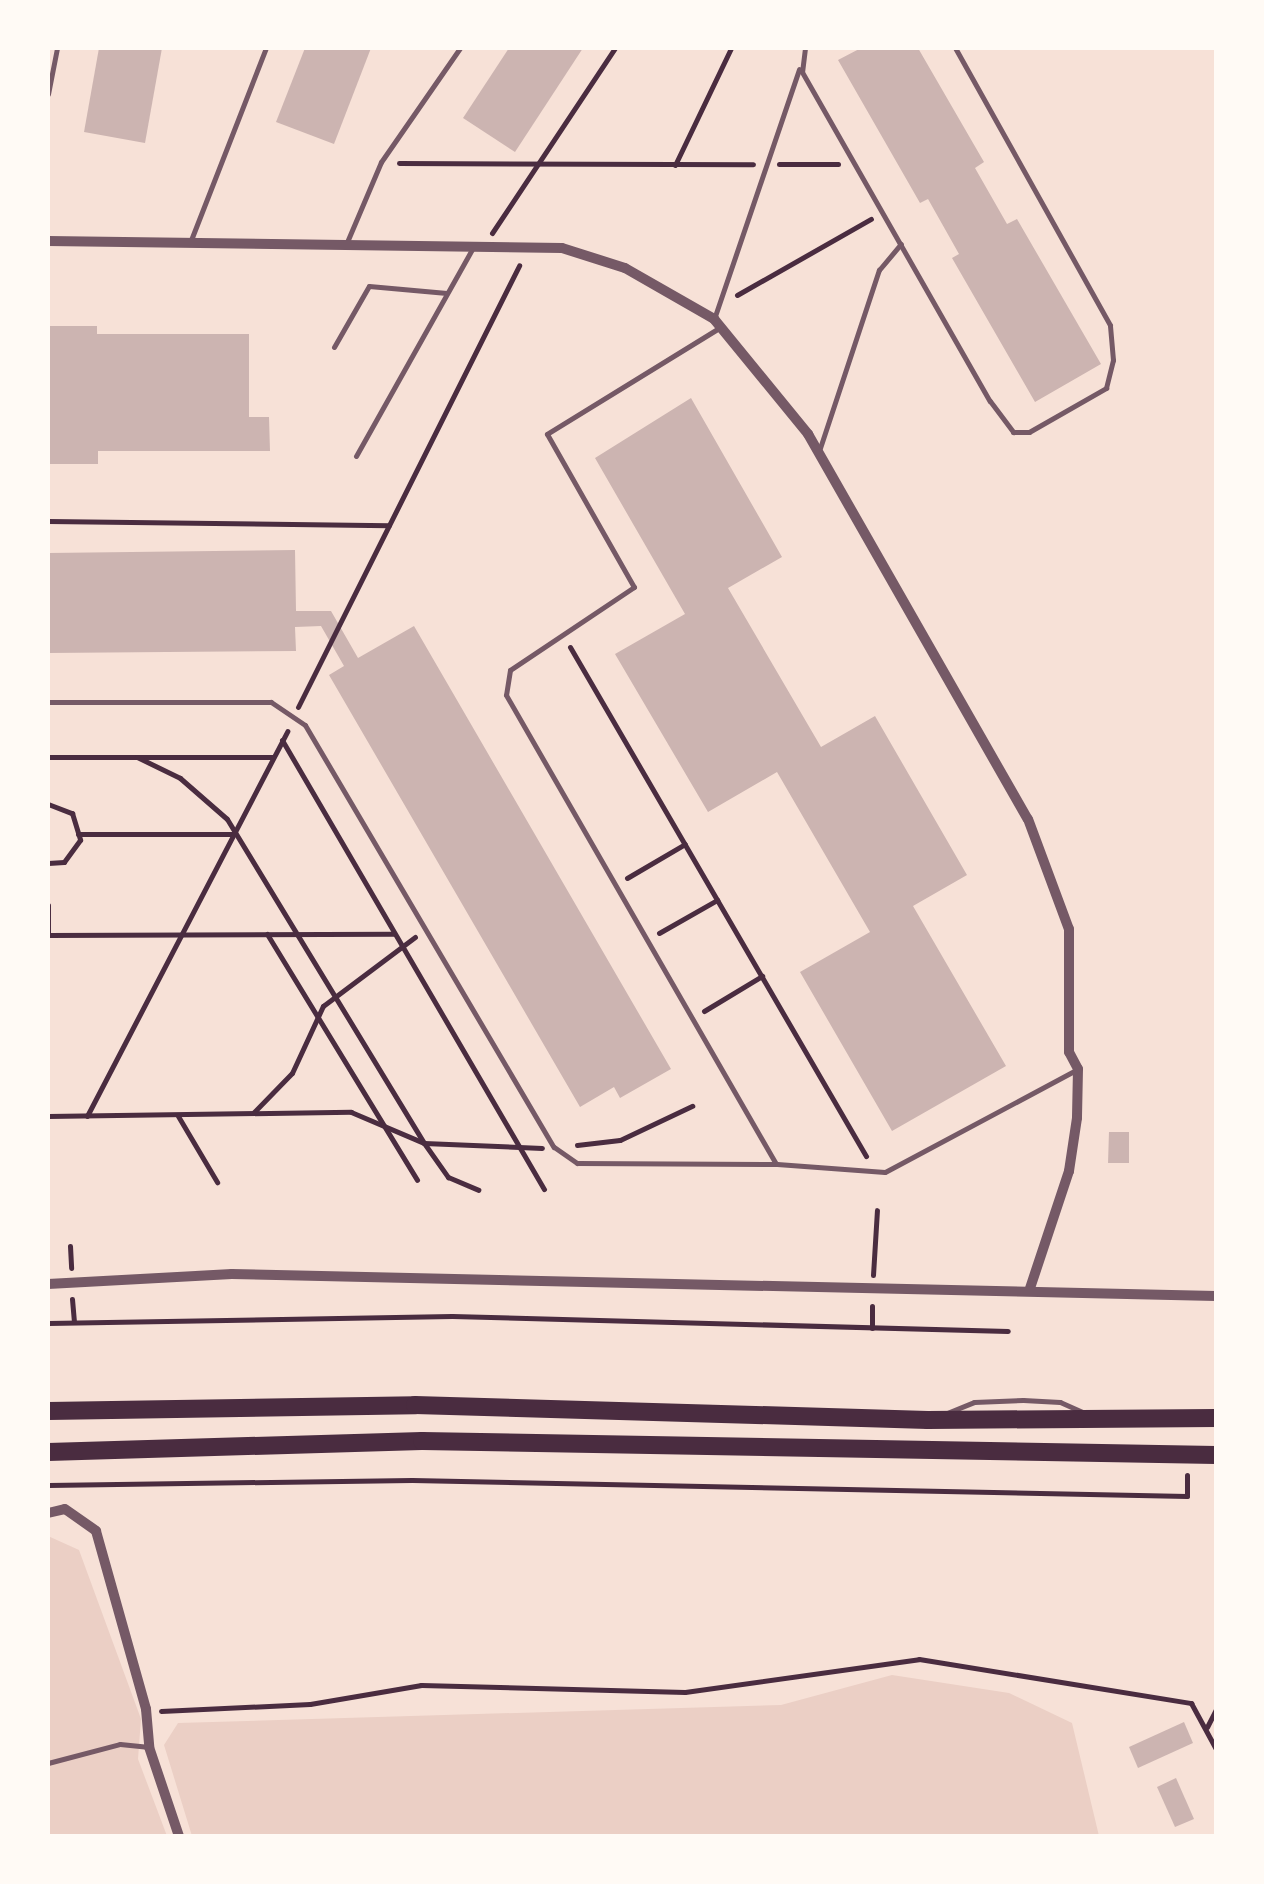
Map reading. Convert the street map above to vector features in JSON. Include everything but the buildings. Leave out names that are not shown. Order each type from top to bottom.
[{"type":"highway","points":[[48,1411],[415,1405],[928,1420],[1216,1418]]},
{"type":"highway","points":[[48,1452],[422,1442],[1187,1464],[1216,1454]]},
{"type":"street","points":[[48,241],[529,245],[625,268],[718,323],[818,453],[1028,819],[1068,929],[1069,1052],[1078,1068],[1069,1171],[1030,1288]]},
{"type":"street","points":[[48,1284],[232,1274],[1030,1288],[1216,1296]]},
{"type":"street","points":[[48,1513],[66,1509],[96,1531],[146,1708],[149,1748],[179,1836]]},
{"type":"lane","points":[[48,94],[56,48]]},
{"type":"lane","points":[[191,240],[266,48]]},
{"type":"lane","points":[[347,242],[381,162],[460,48]]},
{"type":"lane","points":[[776,1164],[506,694],[510,670],[634,587],[547,434],[718,323],[719,305],[805,48]]},
{"type":"lane","points":[[802,61],[882,212],[1013,432],[1044,426],[1106,388],[1110,325],[955,48]]},
{"type":"lane","points":[[356,456],[447,293],[480,243]]},
{"type":"lane","points":[[818,453],[879,270],[901,244]]},
{"type":"lane","points":[[334,347],[370,286],[447,293]]},
{"type":"lane","points":[[48,702],[271,702],[305,725],[554,1147],[578,1163],[776,1164],[886,1172],[1078,1068]]},
{"type":"lane","points":[[1187,1464],[1216,1464]]},
{"type":"lane","points":[[48,1763],[120,1744],[149,1748]]},
{"type":"path","points":[[480,243],[615,48]]},
{"type":"path","points":[[674,165],[731,48]]},
{"type":"path","points":[[381,162],[855,164]]},
{"type":"path","points":[[719,305],[882,212]]},
{"type":"path","points":[[87,1116],[236,834],[529,245]]},
{"type":"path","points":[[48,521],[390,525]]},
{"type":"path","points":[[555,656],[570,647],[876,1172]]},
{"type":"path","points":[[282,740],[544,1189]]},
{"type":"path","points":[[48,757],[273,757]]},
{"type":"path","points":[[137,758],[203,794],[236,834],[424,1143],[448,1177],[478,1190]]},
{"type":"path","points":[[48,804],[72,813],[78,834],[64,862],[48,863]]},
{"type":"path","points":[[78,834],[236,834]]},
{"type":"path","points":[[626,878],[685,844]]},
{"type":"path","points":[[616,862],[634,892]]},
{"type":"path","points":[[658,934],[717,900]]},
{"type":"path","points":[[48,905],[48,935],[395,934]]},
{"type":"path","points":[[650,920],[667,949]]},
{"type":"path","points":[[254,1112],[292,1073],[317,1022],[335,998],[426,930]]},
{"type":"path","points":[[267,934],[317,1022],[417,1180]]},
{"type":"path","points":[[704,1012],[762,976]]},
{"type":"path","points":[[694,996],[714,1028]]},
{"type":"path","points":[[48,1116],[351,1112],[424,1143],[522,1150],[620,1140],[692,1106]]},
{"type":"path","points":[[178,1116],[218,1182]]},
{"type":"path","points":[[48,1322],[452,1316],[1008,1331]]},
{"type":"path","points":[[48,1485],[412,1480],[1187,1496],[1187,1464]]},
{"type":"path","points":[[1216,1621],[1216,1698]]},
{"type":"path","points":[[146,1708],[173,1713],[310,1704],[421,1685],[685,1692],[919,1659],[1015,1679],[1162,1694],[1190,1703],[1216,1749]]},
{"type":"path","points":[[1207,1728],[1216,1709]]},
{"type":"shaded area","points":[[48,1536],[79,1550],[141,1719],[138,1759],[167,1836],[48,1836]]},
{"type":"shaded area","points":[[892,1675],[1009,1693],[1072,1723],[1099,1836],[192,1836],[164,1745],[178,1723],[781,1705]]}]
